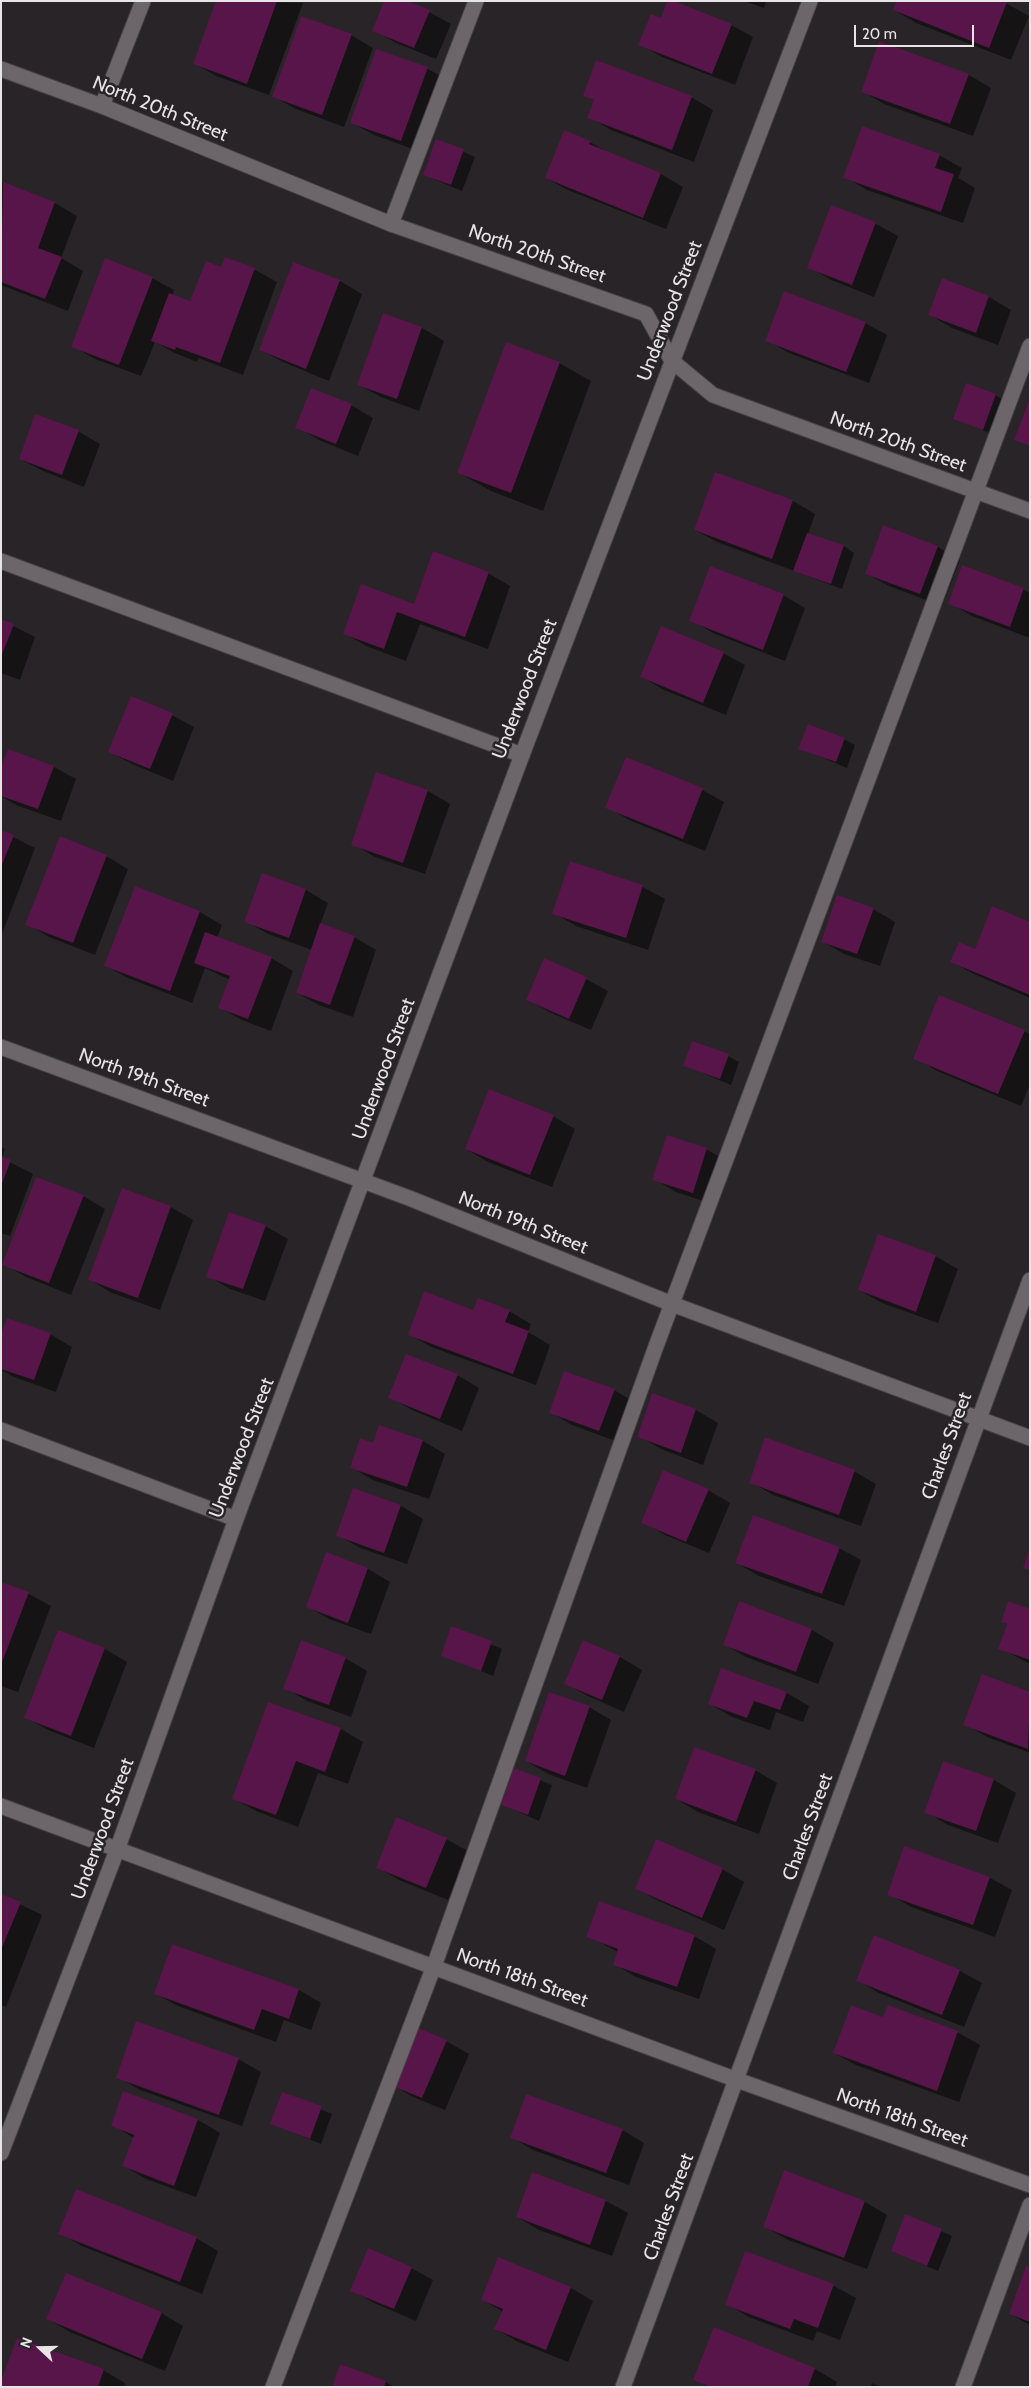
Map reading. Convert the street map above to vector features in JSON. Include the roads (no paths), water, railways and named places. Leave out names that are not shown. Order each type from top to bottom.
[{"type":"street","points":[[102,106],[142,1]]},
{"type":"street","points":[[391,224],[476,1]]},
{"type":"street","name":"Underwood Street","points":[[1,2153],[6,2127],[117,1850],[236,1519],[364,1182],[522,755],[810,1]]},
{"type":"street","name":"North 20th Street","points":[[1,69],[102,106],[391,224],[646,314],[672,361],[713,395],[1030,511]]},
{"type":"street","points":[[273,2387],[434,1966],[672,1304],[1030,346]]},
{"type":"street","points":[[1,561],[522,755]]},
{"type":"street","name":"North 19th Street","points":[[1,1047],[364,1182],[672,1304],[1030,1438]]},
{"type":"street","name":"Charles Street","points":[[623,2387],[737,2080],[977,1419],[1030,1280]]},
{"type":"street","points":[[1,1430],[236,1519]]},
{"type":"street","name":"North 18th Street","points":[[1,1806],[737,2080],[1030,2185]]},
{"type":"street","points":[[963,2387],[1030,2205]]}]
